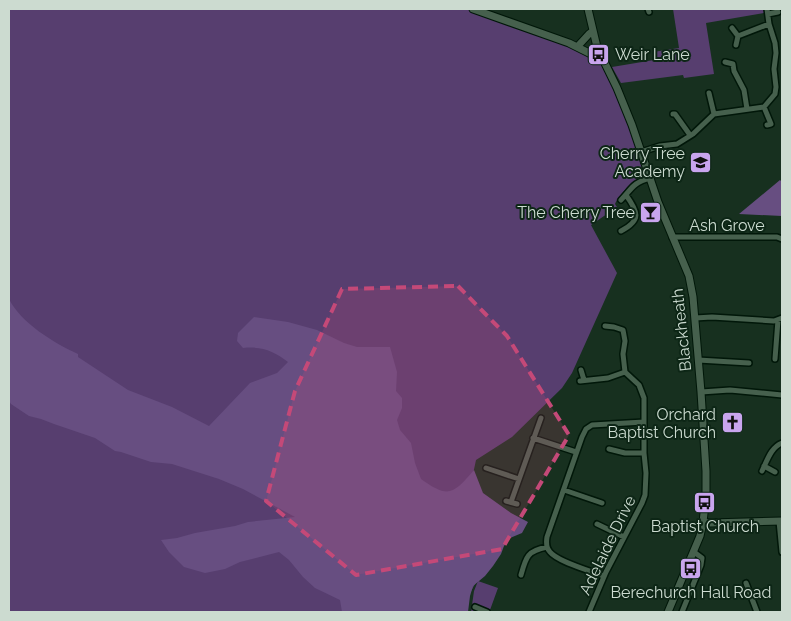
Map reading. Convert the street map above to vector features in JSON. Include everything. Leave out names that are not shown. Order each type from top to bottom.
[{"type":"main road","points":[[473,9],[578,46],[603,61]]},
{"type":"main road","name":"Blackheath","points":[[588,9],[597,47],[632,125],[658,202],[689,276],[693,298],[701,392],[706,496],[700,536],[668,612]]},
{"type":"main road","points":[[578,46],[593,31]]},
{"type":"main road","points":[[703,522],[781,521]]},
{"type":"street","points":[[641,152],[660,146],[676,144],[690,135],[714,114],[764,107],[779,87],[774,69],[779,53],[769,24],[768,11],[778,12]]},
{"type":"street","points":[[738,36],[769,24]]},
{"type":"street","points":[[732,28],[738,36],[736,45]]},
{"type":"street","points":[[733,64],[739,60]]},
{"type":"street","points":[[726,62],[733,64]]},
{"type":"street","points":[[733,64],[734,71],[744,90],[747,109]]},
{"type":"street","points":[[709,92],[714,114]]},
{"type":"street","points":[[764,107],[771,124],[767,125]]},
{"type":"street","points":[[675,114],[690,135]]},
{"type":"street","points":[[620,200],[632,186],[650,178]]},
{"type":"street","points":[[621,231],[635,220],[636,212],[626,195]]},
{"type":"street","points":[[628,227],[632,232]]},
{"type":"street","name":"Ash Grove","points":[[672,237],[782,239]]},
{"type":"street","points":[[695,318],[712,316],[780,319],[773,353],[775,359]]},
{"type":"street","points":[[581,370],[582,380],[608,378],[624,372],[623,354],[625,341],[623,330],[608,328]]},
{"type":"street","points":[[698,360],[749,363]]},
{"type":"street","name":"Adelaide Drive","points":[[590,612],[604,576],[645,495],[644,398],[639,385],[624,372]]},
{"type":"street","points":[[701,392],[730,390],[782,395]]},
{"type":"street","points":[[517,504],[509,501],[519,479],[540,418]]},
{"type":"street","points":[[604,576],[559,559],[549,552],[547,538],[576,452],[588,427],[592,424],[644,422]]},
{"type":"street","points":[[533,438],[576,452]]},
{"type":"street","points":[[775,472],[763,468],[774,449],[778,444],[782,443]]},
{"type":"street","points":[[609,449],[625,453],[644,454]]},
{"type":"street","points":[[489,467],[519,479]]},
{"type":"street","points":[[564,490],[602,503]]},
{"type":"street","points":[[587,506],[590,499]]},
{"type":"street","points":[[781,521],[782,552]]},
{"type":"street","points":[[598,527],[624,537]]},
{"type":"street","points":[[521,575],[520,566],[531,552],[547,547]]},
{"type":"street","points":[[682,612],[701,565],[702,558],[694,552]]},
{"type":"street","points":[[746,586],[757,612]]},
{"type":"street","points":[[477,610],[487,612]]},
{"type":"highlighted area","points":[[458,286],[507,336],[569,435],[502,549],[356,575],[266,501],[295,391],[342,289]]},
{"type":"shaded area","points":[[9,9],[470,9],[569,43],[604,67],[630,125],[644,174],[622,193],[615,204],[617,207],[591,225],[617,273],[572,373],[562,388],[512,437],[476,460],[473,474],[477,580],[468,597],[466,612],[9,612]]},
{"type":"shaded area","points":[[673,9],[764,9],[764,13],[706,23],[714,74],[684,78],[683,75],[621,83],[612,67],[654,60],[653,52],[679,48]]},
{"type":"shaded area","points":[[780,180],[782,182],[782,216],[739,214]]},
{"type":"shaded area","points":[[9,299],[21,316],[39,331],[78,354],[78,357],[128,390],[172,407],[209,426],[250,383],[277,373],[288,362],[267,350],[243,348],[237,341],[238,333],[254,317],[288,322],[317,330],[357,347],[390,347],[397,372],[396,391],[402,398],[402,408],[397,420],[400,430],[411,443],[421,479],[438,489],[450,491],[461,484],[474,470],[483,493],[511,513],[528,522],[522,533],[510,538],[493,566],[473,586],[468,612],[342,612],[340,600],[315,588],[279,552],[240,562],[225,569],[205,573],[184,567],[169,552],[161,540],[248,522],[295,517],[243,489],[219,479],[172,464],[151,462],[115,451],[95,438],[29,416],[11,404],[9,401]]},
{"type":"shaded area","points":[[478,581],[498,588],[490,610],[474,604],[475,612],[471,612],[474,591]]},
{"type":"place","name":"Weir Lane","points":[[599,54]]},
{"type":"place","name":"Cherry Tree Academy","points":[[701,162]]},
{"type":"place","name":"The Cherry Tree","points":[[651,212]]},
{"type":"place","name":"Orchard Baptist Church","points":[[732,423]]},
{"type":"place","name":"Baptist Church","points":[[705,502]]},
{"type":"place","name":"Berechurch Hall Road","points":[[691,568]]}]
